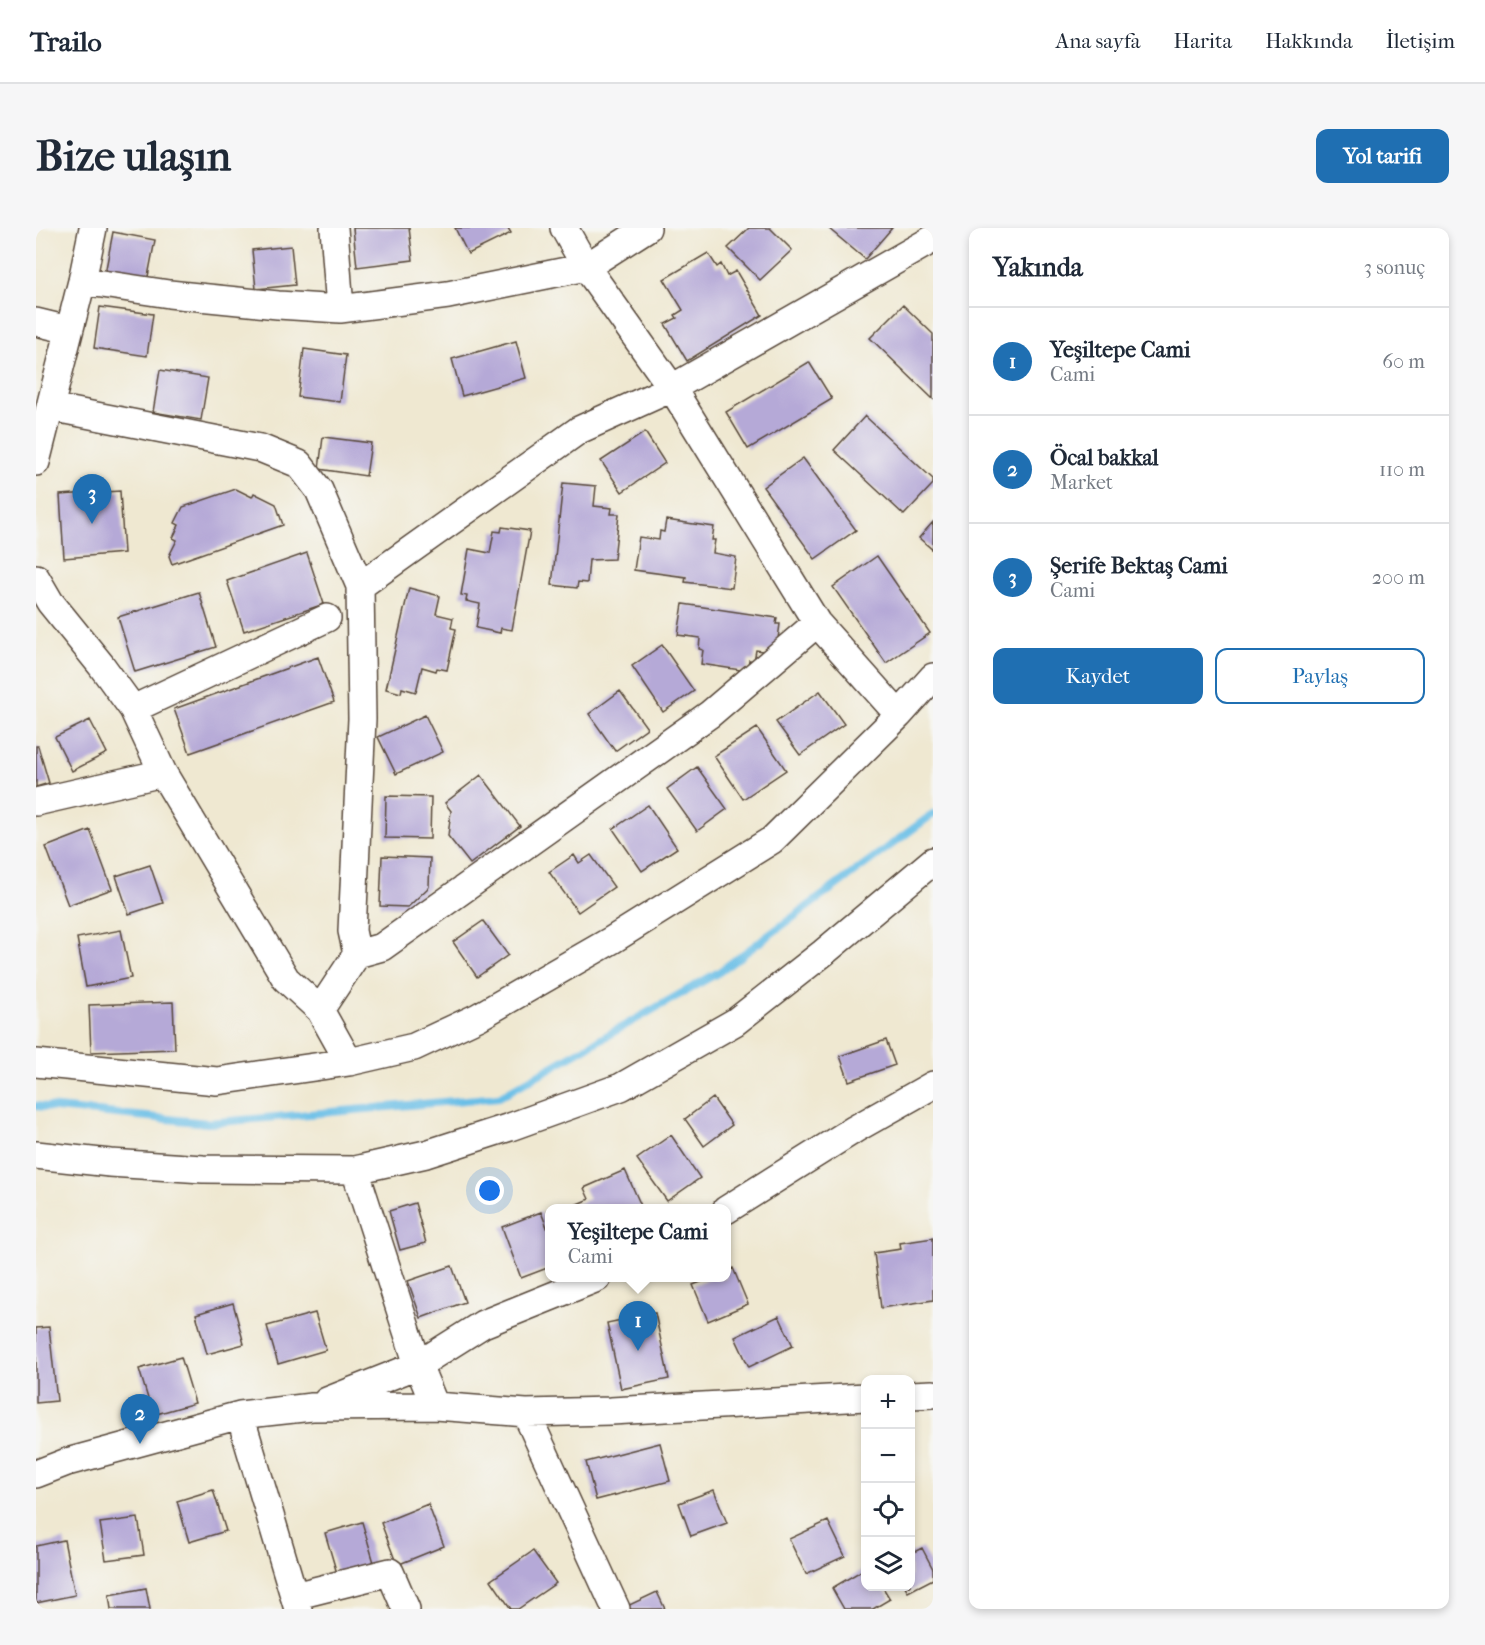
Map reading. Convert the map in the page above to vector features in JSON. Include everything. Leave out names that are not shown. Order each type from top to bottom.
[{"type":"street","points":[[36,462],[82,281],[93,228]]},
{"type":"street","points":[[334,228],[340,309]]},
{"type":"street","points":[[564,228],[586,267],[672,388],[817,623],[899,715]]},
{"type":"street","points":[[82,281],[169,294],[340,309],[448,295],[586,267],[647,228]]},
{"type":"street","points":[[360,586],[579,430],[672,388],[933,239]]},
{"type":"street","points":[[36,322],[69,330]]},
{"type":"street","points":[[50,407],[260,448],[299,464],[319,490],[360,586],[363,719],[352,931],[357,954]]},
{"type":"street","points":[[36,578],[50,602],[101,665],[133,710],[163,773],[286,979],[320,1010],[348,1062]]},
{"type":"street","points":[[133,710],[327,618]]},
{"type":"street","points":[[320,1010],[357,954],[382,947],[710,714],[817,623]]},
{"type":"street","points":[[36,1063],[217,1082],[348,1062],[414,1047],[478,1017],[612,940],[772,840],[899,715],[933,677]]},
{"type":"street","points":[[36,802],[163,773]]},
{"type":"street","points":[[36,1155],[203,1169],[355,1170],[426,1154],[489,1134],[621,1086],[735,1022],[823,953],[933,861]]},
{"type":"street","points":[[731,1207],[855,1129],[933,1085]]},
{"type":"street","points":[[355,1170],[418,1365],[435,1406]]},
{"type":"street","points":[[312,1407],[418,1365],[483,1324],[587,1282]]},
{"type":"street","points":[[915,1395],[933,1394]]},
{"type":"street","points":[[36,1474],[67,1462],[240,1415],[312,1407],[435,1406],[526,1413],[861,1398]]},
{"type":"street","points":[[526,1413],[616,1609]]},
{"type":"street","points":[[240,1415],[296,1603],[390,1572],[406,1609]]},
{"type":"street","points":[[36,1462],[67,1462]]},
{"type":"building","points":[[353,228],[409,228],[413,260],[357,267]]},
{"type":"building","points":[[455,228],[508,228],[511,233],[468,254]]},
{"type":"building","points":[[749,228],[770,228],[792,250],[760,280],[728,248]]},
{"type":"building","points":[[828,228],[892,228],[865,259]]},
{"type":"building","points":[[113,232],[155,240],[146,287],[104,279]]},
{"type":"building","points":[[291,246],[295,285],[256,289],[252,250]]},
{"type":"building","points":[[708,253],[717,267],[721,264],[727,276],[736,271],[762,315],[687,361],[665,324],[677,318],[675,315],[683,310],[664,279]]},
{"type":"building","points":[[903,305],[933,334],[933,399],[870,338]]},
{"type":"building","points":[[100,307],[153,314],[147,356],[94,348]]},
{"type":"building","points":[[516,341],[526,378],[462,396],[452,359]]},
{"type":"building","points":[[304,349],[346,355],[340,402],[298,397]]},
{"type":"building","points":[[809,362],[832,399],[748,449],[726,412]]},
{"type":"building","points":[[160,370],[208,378],[201,420],[153,412]]},
{"type":"building","points":[[865,416],[933,479],[933,484],[904,515],[834,450]]},
{"type":"building","points":[[645,432],[665,463],[622,492],[601,461]]},
{"type":"building","points":[[323,437],[371,443],[366,476],[319,469]]},
{"type":"building","points":[[803,458],[856,530],[815,559],[763,487]]},
{"type":"building","points":[[563,483],[596,486],[594,506],[612,508],[611,514],[619,514],[614,559],[589,560],[587,583],[578,582],[577,588],[552,585]]},
{"type":"building","points":[[236,489],[252,497],[254,493],[276,504],[283,525],[172,564],[169,556],[177,540],[173,538],[179,525],[175,523],[183,507]]},
{"type":"building","points":[[120,491],[124,553],[64,558],[60,495]]},
{"type":"building","points":[[666,520],[714,527],[713,553],[736,557],[732,588],[685,582],[686,577],[634,570],[639,537],[659,540],[660,531],[664,532]]},
{"type":"building","points":[[933,522],[933,550],[919,538]]},
{"type":"building","points":[[502,527],[530,531],[512,630],[501,628],[500,633],[476,628],[480,604],[466,601],[467,596],[461,595],[469,549],[490,553],[494,531],[501,532]]},
{"type":"building","points":[[307,553],[324,604],[244,631],[227,581]]},
{"type":"building","points":[[877,556],[930,633],[886,663],[833,587]]},
{"type":"building","points":[[409,588],[440,596],[436,614],[453,618],[451,628],[456,629],[447,670],[437,668],[436,671],[422,667],[416,692],[402,688],[401,693],[386,689]]},
{"type":"building","points":[[199,592],[216,647],[135,672],[118,617]]},
{"type":"building","points":[[683,604],[777,618],[776,624],[780,624],[776,653],[756,650],[754,661],[749,660],[747,671],[701,664],[703,650],[699,649],[700,638],[678,635]]},
{"type":"building","points":[[662,645],[694,691],[663,712],[632,666]]},
{"type":"building","points":[[318,657],[334,702],[190,753],[174,709]]},
{"type":"building","points":[[620,691],[647,728],[615,751],[589,714]]},
{"type":"building","points":[[820,691],[844,724],[800,755],[776,722]]},
{"type":"building","points":[[425,715],[443,752],[396,774],[378,737]]},
{"type":"building","points":[[90,720],[107,753],[72,771],[55,737]]},
{"type":"building","points":[[757,728],[786,770],[743,799],[714,756]]},
{"type":"building","points":[[36,746],[38,746],[49,783],[36,787]]},
{"type":"building","points":[[697,767],[727,809],[697,831],[667,789]]},
{"type":"building","points":[[481,775],[520,826],[470,864],[448,836],[451,811],[445,803]]},
{"type":"building","points":[[386,796],[431,797],[430,839],[385,838]]},
{"type":"building","points":[[648,805],[677,848],[642,871],[613,829]]},
{"type":"building","points":[[90,830],[112,889],[68,905],[46,847]]},
{"type":"building","points":[[574,855],[579,863],[591,855],[614,887],[578,912],[549,872]]},
{"type":"building","points":[[382,856],[430,858],[429,887],[408,907],[380,906]]},
{"type":"building","points":[[150,865],[163,903],[129,914],[116,876]]},
{"type":"building","points":[[483,921],[508,955],[477,977],[453,942]]},
{"type":"building","points":[[121,930],[131,978],[86,987],[77,938]]},
{"type":"building","points":[[173,1002],[175,1049],[91,1052],[89,1005]]},
{"type":"building","points":[[886,1040],[895,1065],[849,1081],[840,1056]]},
{"type":"building","points":[[713,1098],[732,1125],[704,1146],[685,1119]]},
{"type":"building","points":[[671,1135],[700,1178],[667,1201],[637,1159]]},
{"type":"building","points":[[625,1170],[640,1204],[577,1204],[589,1199],[584,1188]]},
{"type":"building","points":[[415,1203],[426,1243],[400,1250],[389,1211]]},
{"type":"building","points":[[541,1212],[545,1222],[545,1269],[521,1278],[502,1227]]},
{"type":"building","points":[[933,1238],[933,1300],[881,1308],[874,1253],[901,1249],[900,1243]]},
{"type":"building","points":[[452,1266],[465,1302],[421,1318],[408,1281]]},
{"type":"building","points":[[733,1268],[748,1304],[708,1321],[693,1285],[701,1282],[731,1282],[731,1269]]},
{"type":"building","points":[[233,1303],[244,1344],[207,1354],[196,1314]]},
{"type":"building","points":[[315,1313],[326,1350],[278,1364],[267,1326]]},
{"type":"building","points":[[655,1313],[669,1379],[621,1389],[607,1323]]},
{"type":"building","points":[[779,1316],[793,1346],[749,1367],[735,1337]]},
{"type":"building","points":[[49,1327],[57,1401],[36,1403],[36,1328]]},
{"type":"building","points":[[181,1357],[195,1403],[153,1415],[139,1369]]},
{"type":"building","points":[[660,1443],[670,1481],[596,1500],[586,1462]]},
{"type":"building","points":[[213,1490],[226,1531],[189,1542],[177,1501]]},
{"type":"building","points":[[714,1490],[727,1523],[691,1536],[679,1503]]},
{"type":"building","points":[[428,1504],[444,1546],[397,1565],[381,1523]]},
{"type":"building","points":[[138,1518],[144,1555],[106,1560],[100,1523]]},
{"type":"building","points":[[828,1521],[845,1556],[806,1574],[789,1539]]},
{"type":"building","points":[[362,1522],[375,1566],[338,1577],[325,1533]]},
{"type":"building","points":[[64,1540],[75,1595],[36,1603],[36,1546]]},
{"type":"building","points":[[922,1548],[933,1569],[933,1579],[915,1588],[915,1552]]},
{"type":"building","points":[[533,1551],[556,1583],[518,1609],[511,1609],[491,1580]]},
{"type":"building","points":[[861,1571],[861,1591],[885,1591],[890,1599],[873,1609],[844,1609],[832,1588]]},
{"type":"building","points":[[146,1588],[150,1609],[111,1609],[109,1595]]},
{"type":"building","points":[[657,1592],[665,1609],[626,1609],[625,1607]]},
{"type":"waterway","points":[[36,1106],[208,1123],[499,1097],[719,972],[933,814]]},
{"type":"place","name":"Şerife Bektaş Cami","points":[[92,524]]},
{"type":"place","name":"Yeşiltepe Cami","points":[[638,1351]]},
{"type":"place","name":"Öcal bakkal","points":[[140,1444]]}]
